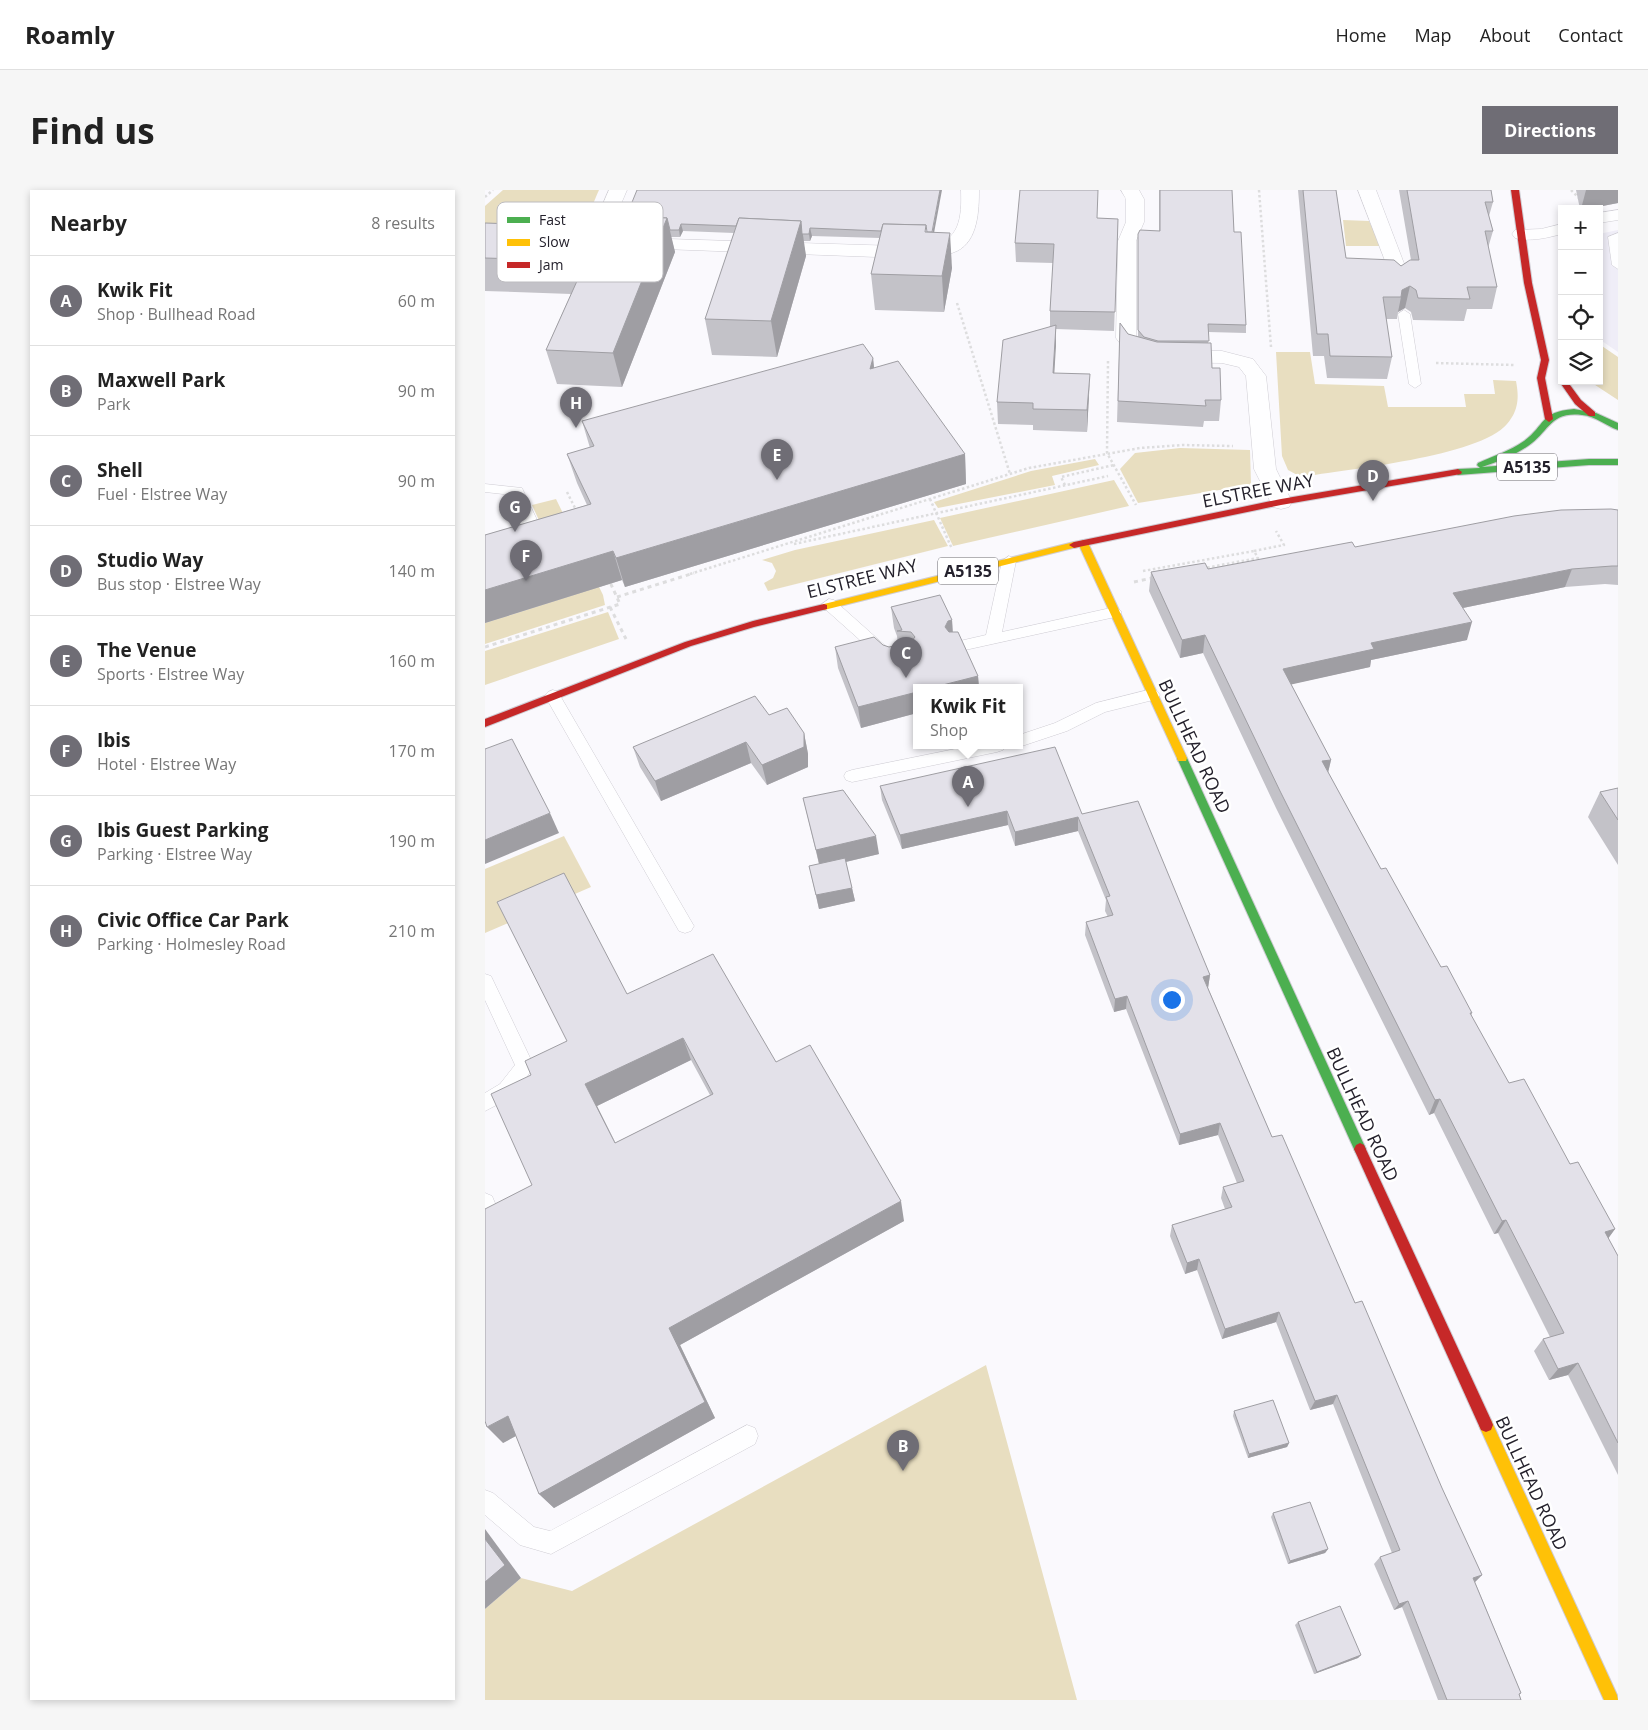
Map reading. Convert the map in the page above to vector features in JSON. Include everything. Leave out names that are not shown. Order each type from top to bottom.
[{"type":"street","points":[[613,202],[618,190]]},
{"type":"street","points":[[663,243],[930,253],[953,247],[962,238],[971,201],[970,190]]},
{"type":"street","points":[[1130,190],[1135,200],[1135,222],[1127,241],[1126,338],[1135,350],[1156,356],[1223,357],[1245,362],[1256,376],[1265,468],[1281,502]]},
{"type":"street","points":[[1367,190],[1392,251],[1397,274]]},
{"type":"street","points":[[1515,190],[1528,284],[1545,360],[1541,378],[1546,423],[1564,413],[1591,414],[1605,418],[1618,427]]},
{"type":"street","points":[[1603,217],[1618,215]]},
{"type":"street","points":[[1521,234],[1541,234],[1558,230]]},
{"type":"street","points":[[1545,360],[1558,375]]},
{"type":"street","points":[[1566,385],[1578,402],[1591,414]]},
{"type":"street","name":"A5135","points":[[1546,423],[1543,435],[1547,444]]},
{"type":"street","name":"ELSTREE WAY","points":[[1465,471],[1527,443],[1546,423]]},
{"type":"street","name":"ELSTREE WAY","points":[[1558,453],[1571,459],[1589,462]]},
{"type":"street","name":"ELSTREE WAY","points":[[1603,461],[1618,454]]},
{"type":"street","name":"ELSTREE WAY","points":[[485,723],[688,644],[753,624],[829,604],[1009,561],[1281,502],[1465,471],[1603,461],[1618,462]]},
{"type":"street","name":"BULLHEAD ROAD","points":[[1083,544],[1612,1700]]},
{"type":"lane","points":[[1618,236],[1614,237],[1618,265]]},
{"type":"lane","points":[[1404,314],[1415,384]]},
{"type":"lane","points":[[485,488],[517,491],[530,520],[527,526],[519,532],[485,542]]},
{"type":"lane","points":[[993,639],[1009,561]]},
{"type":"lane","points":[[829,604],[892,661],[900,660]]},
{"type":"lane","points":[[956,647],[1115,612]]},
{"type":"lane","points":[[1023,740],[1061,727],[1101,707],[1152,695]]},
{"type":"lane","points":[[553,696],[685,926]]},
{"type":"lane","points":[[852,776],[982,749]]},
{"type":"lane","points":[[485,980],[525,1066],[507,1090],[485,1104]]},
{"type":"lane","points":[[485,1501],[528,1537],[551,1543],[747,1436]]},
{"type":"path","points":[[485,197],[493,190]]},
{"type":"path","points":[[1259,190],[1271,348]]},
{"type":"path","points":[[1571,190],[1583,203]]},
{"type":"path","points":[[957,303],[1010,474]]},
{"type":"path","points":[[1108,352],[1107,453],[1137,508]]},
{"type":"path","points":[[1411,362],[1521,365]]},
{"type":"path","points":[[617,597],[1047,464],[1107,453],[1183,445],[1263,447]]},
{"type":"path","points":[[1065,485],[1061,477],[1114,465]]},
{"type":"path","points":[[774,548],[1109,476]]},
{"type":"path","points":[[567,492],[579,517]]},
{"type":"path","points":[[930,499],[953,549]]},
{"type":"path","points":[[1143,571],[1284,545],[1277,531],[1267,533]]},
{"type":"path","points":[[1200,569],[1258,558],[1254,550]]},
{"type":"path","points":[[485,647],[620,604],[607,575]]},
{"type":"path","points":[[1133,582],[1153,578]]},
{"type":"path","points":[[610,607],[626,640]]},
{"type":"shaded area","points":[[503,190],[599,190],[594,202],[497,202],[497,225],[485,225],[485,206]]},
{"type":"shaded area","points":[[1343,220],[1369,221],[1381,246],[1346,246]]},
{"type":"shaded area","points":[[1618,230],[1618,352],[1603,342],[1603,233]]},
{"type":"shaded area","points":[[1603,347],[1618,357],[1618,400],[1595,385],[1603,385]]},
{"type":"shaded area","points":[[1276,352],[1310,352],[1315,384],[1384,386],[1388,407],[1466,407],[1464,394],[1495,394],[1493,380],[1516,381],[1518,392],[1516,408],[1507,424],[1492,435],[1469,445],[1411,460],[1301,477],[1288,470],[1282,456]]},
{"type":"shaded area","points":[[1180,448],[1250,450],[1251,485],[1138,503],[1120,469],[1135,453]]},
{"type":"shaded area","points":[[1095,459],[1099,465],[1052,476],[1055,485],[938,508],[934,502],[1031,471]]},
{"type":"shaded area","points":[[1114,480],[1129,506],[953,546],[940,518]]},
{"type":"shaded area","points":[[556,499],[603,595],[605,605],[485,644],[485,623],[573,595],[532,505]]},
{"type":"shaded area","points":[[934,520],[948,546],[768,591],[764,583],[773,578],[776,571],[772,563],[762,560],[795,550]]},
{"type":"shaded area","points":[[608,612],[619,639],[485,685],[485,651]]},
{"type":"shaded area","points":[[564,836],[591,887],[485,933],[485,869]]},
{"type":"shaded area","points":[[986,1365],[1077,1700],[485,1700],[485,1609],[521,1578],[572,1591]]},
{"type":"building","points":[[637,190],[940,190],[932,232],[927,232],[926,225],[883,224],[881,231],[810,228],[809,234],[802,234],[801,221],[739,218],[736,226],[681,224],[679,230],[670,230],[667,218],[663,218],[663,202],[632,202]]},
{"type":"building","points":[[1020,190],[1098,190],[1097,218],[1118,219],[1115,312],[1050,311],[1054,244],[1015,243]]},
{"type":"building","points":[[1160,190],[1232,190],[1234,232],[1241,232],[1246,325],[1208,324],[1209,341],[1158,341],[1144,337],[1138,330],[1138,234],[1140,230],[1160,231]]},
{"type":"building","points":[[1303,190],[1336,190],[1346,258],[1394,260],[1401,266],[1410,260],[1419,260],[1407,190],[1491,190],[1493,202],[1485,202],[1493,231],[1485,231],[1497,287],[1467,287],[1470,299],[1418,298],[1416,290],[1410,286],[1402,290],[1401,297],[1383,297],[1392,357],[1330,356],[1328,334],[1317,334]]},
{"type":"building","points":[[663,218],[667,218],[663,228]]},
{"type":"building","points":[[739,218],[801,221],[771,321],[705,319]]},
{"type":"building","points":[[485,223],[497,223],[497,258],[485,258]]},
{"type":"building","points":[[883,224],[926,225],[925,232],[950,233],[942,276],[871,274]]},
{"type":"building","points":[[577,282],[641,282],[613,353],[546,350]]},
{"type":"building","points":[[1120,323],[1128,334],[1157,342],[1211,343],[1212,368],[1220,368],[1221,400],[1205,400],[1206,406],[1118,401]]},
{"type":"building","points":[[1056,325],[1053,373],[1090,374],[1087,410],[1033,409],[1033,403],[997,402],[1003,340]]},
{"type":"building","points":[[863,344],[873,358],[870,369],[898,361],[965,454],[616,558],[613,551],[485,590],[485,535],[591,504],[567,454],[594,446],[582,421]]},
{"type":"building","points":[[1561,510],[1618,510],[1618,566],[1572,569],[1453,593],[1472,622],[1371,643],[1374,649],[1283,669],[1331,760],[1322,761],[1381,869],[1386,868],[1441,967],[1447,966],[1472,1013],[1470,1013],[1509,1083],[1524,1079],[1570,1164],[1578,1162],[1615,1229],[1605,1232],[1618,1256],[1618,1443],[1578,1363],[1558,1369],[1543,1339],[1564,1333],[1506,1220],[1502,1221],[1440,1099],[1435,1100],[1280,791],[1205,635],[1182,640],[1151,572],[1205,563],[1208,569],[1352,542],[1355,547],[1514,516]]},
{"type":"building","points":[[940,595],[952,620],[948,621],[945,627],[949,632],[958,632],[978,676],[947,684],[913,684],[913,693],[858,707],[835,647],[874,637],[883,645],[889,647],[911,642],[915,637],[911,632],[897,631],[902,630],[891,607]]},
{"type":"building","points":[[755,696],[769,715],[787,708],[804,733],[804,747],[762,765],[746,742],[655,781],[633,747]]},
{"type":"building","points":[[512,739],[550,813],[485,840],[485,749]]},
{"type":"building","points":[[1055,747],[1082,814],[1138,801],[1210,975],[1203,977],[1272,1137],[1282,1135],[1355,1303],[1362,1301],[1442,1488],[1482,1575],[1473,1578],[1521,1693],[1519,1694],[1521,1700],[1447,1700],[1408,1601],[1399,1604],[1380,1557],[1400,1550],[1337,1395],[1315,1401],[1279,1312],[1225,1329],[1199,1259],[1187,1263],[1172,1225],[1232,1207],[1223,1187],[1244,1181],[1220,1123],[1180,1134],[1127,996],[1115,999],[1086,922],[1113,915],[1106,897],[1110,896],[1078,817],[1015,832],[1007,811],[900,835],[880,786]]},
{"type":"building","points":[[1618,788],[1618,820],[1600,792]]},
{"type":"building","points":[[843,790],[876,836],[816,850],[803,798]]},
{"type":"building","points":[[845,858],[852,888],[816,895],[809,866]]},
{"type":"building","points":[[564,873],[627,994],[713,954],[776,1062],[810,1045],[901,1201],[669,1328],[705,1402],[539,1494],[508,1416],[487,1427],[485,1421],[485,1209],[532,1185],[491,1094],[531,1075],[525,1061],[567,1041],[497,902]],"holes":[[[683,1038],[713,1094],[615,1143],[585,1084]]]},
{"type":"building","points":[[1273,1400],[1289,1443],[1249,1454],[1234,1411]]},
{"type":"building","points":[[1310,1502],[1328,1549],[1290,1561],[1273,1513]]},
{"type":"building","points":[[485,1539],[505,1565],[485,1582]]},
{"type":"building","points":[[1340,1606],[1361,1655],[1317,1672],[1298,1622]]},
{"type":"traffic: fast","points":[[1481,465],[1522,447],[1533,438],[1548,420],[1565,412],[1574,411],[1593,414],[1618,427]]},
{"type":"traffic: fast","points":[[1458,472],[1589,462],[1618,462]]},
{"type":"traffic: fast","points":[[1182,758],[1360,1149]]},
{"type":"traffic: slow","points":[[1083,543],[1182,758]]},
{"type":"traffic: slow","points":[[824,607],[1074,545]]},
{"type":"traffic: slow","points":[[1486,1425],[1612,1700]]},
{"type":"traffic: jam","points":[[1515,190],[1528,283],[1545,360],[1541,378],[1549,419]]},
{"type":"traffic: jam","points":[[1566,385],[1578,402],[1592,414]]},
{"type":"traffic: jam","points":[[1074,545],[1281,502],[1458,472]]},
{"type":"traffic: jam","points":[[485,723],[688,644],[753,624],[824,607]]},
{"type":"traffic: jam","points":[[1360,1149],[1486,1425]]},
{"type":"place","name":"Civic Office Car Park","points":[[576,428]]},
{"type":"place","name":"The Venue","points":[[777,480]]},
{"type":"place","name":"Studio Way","points":[[1373,501]]},
{"type":"place","name":"Ibis Guest Parking","points":[[515,532]]},
{"type":"place","name":"Ibis","points":[[526,581]]},
{"type":"place","name":"Shell","points":[[906,678]]},
{"type":"place","name":"Kwik Fit","points":[[968,807]]},
{"type":"place","name":"Maxwell Park","points":[[903,1471]]}]
